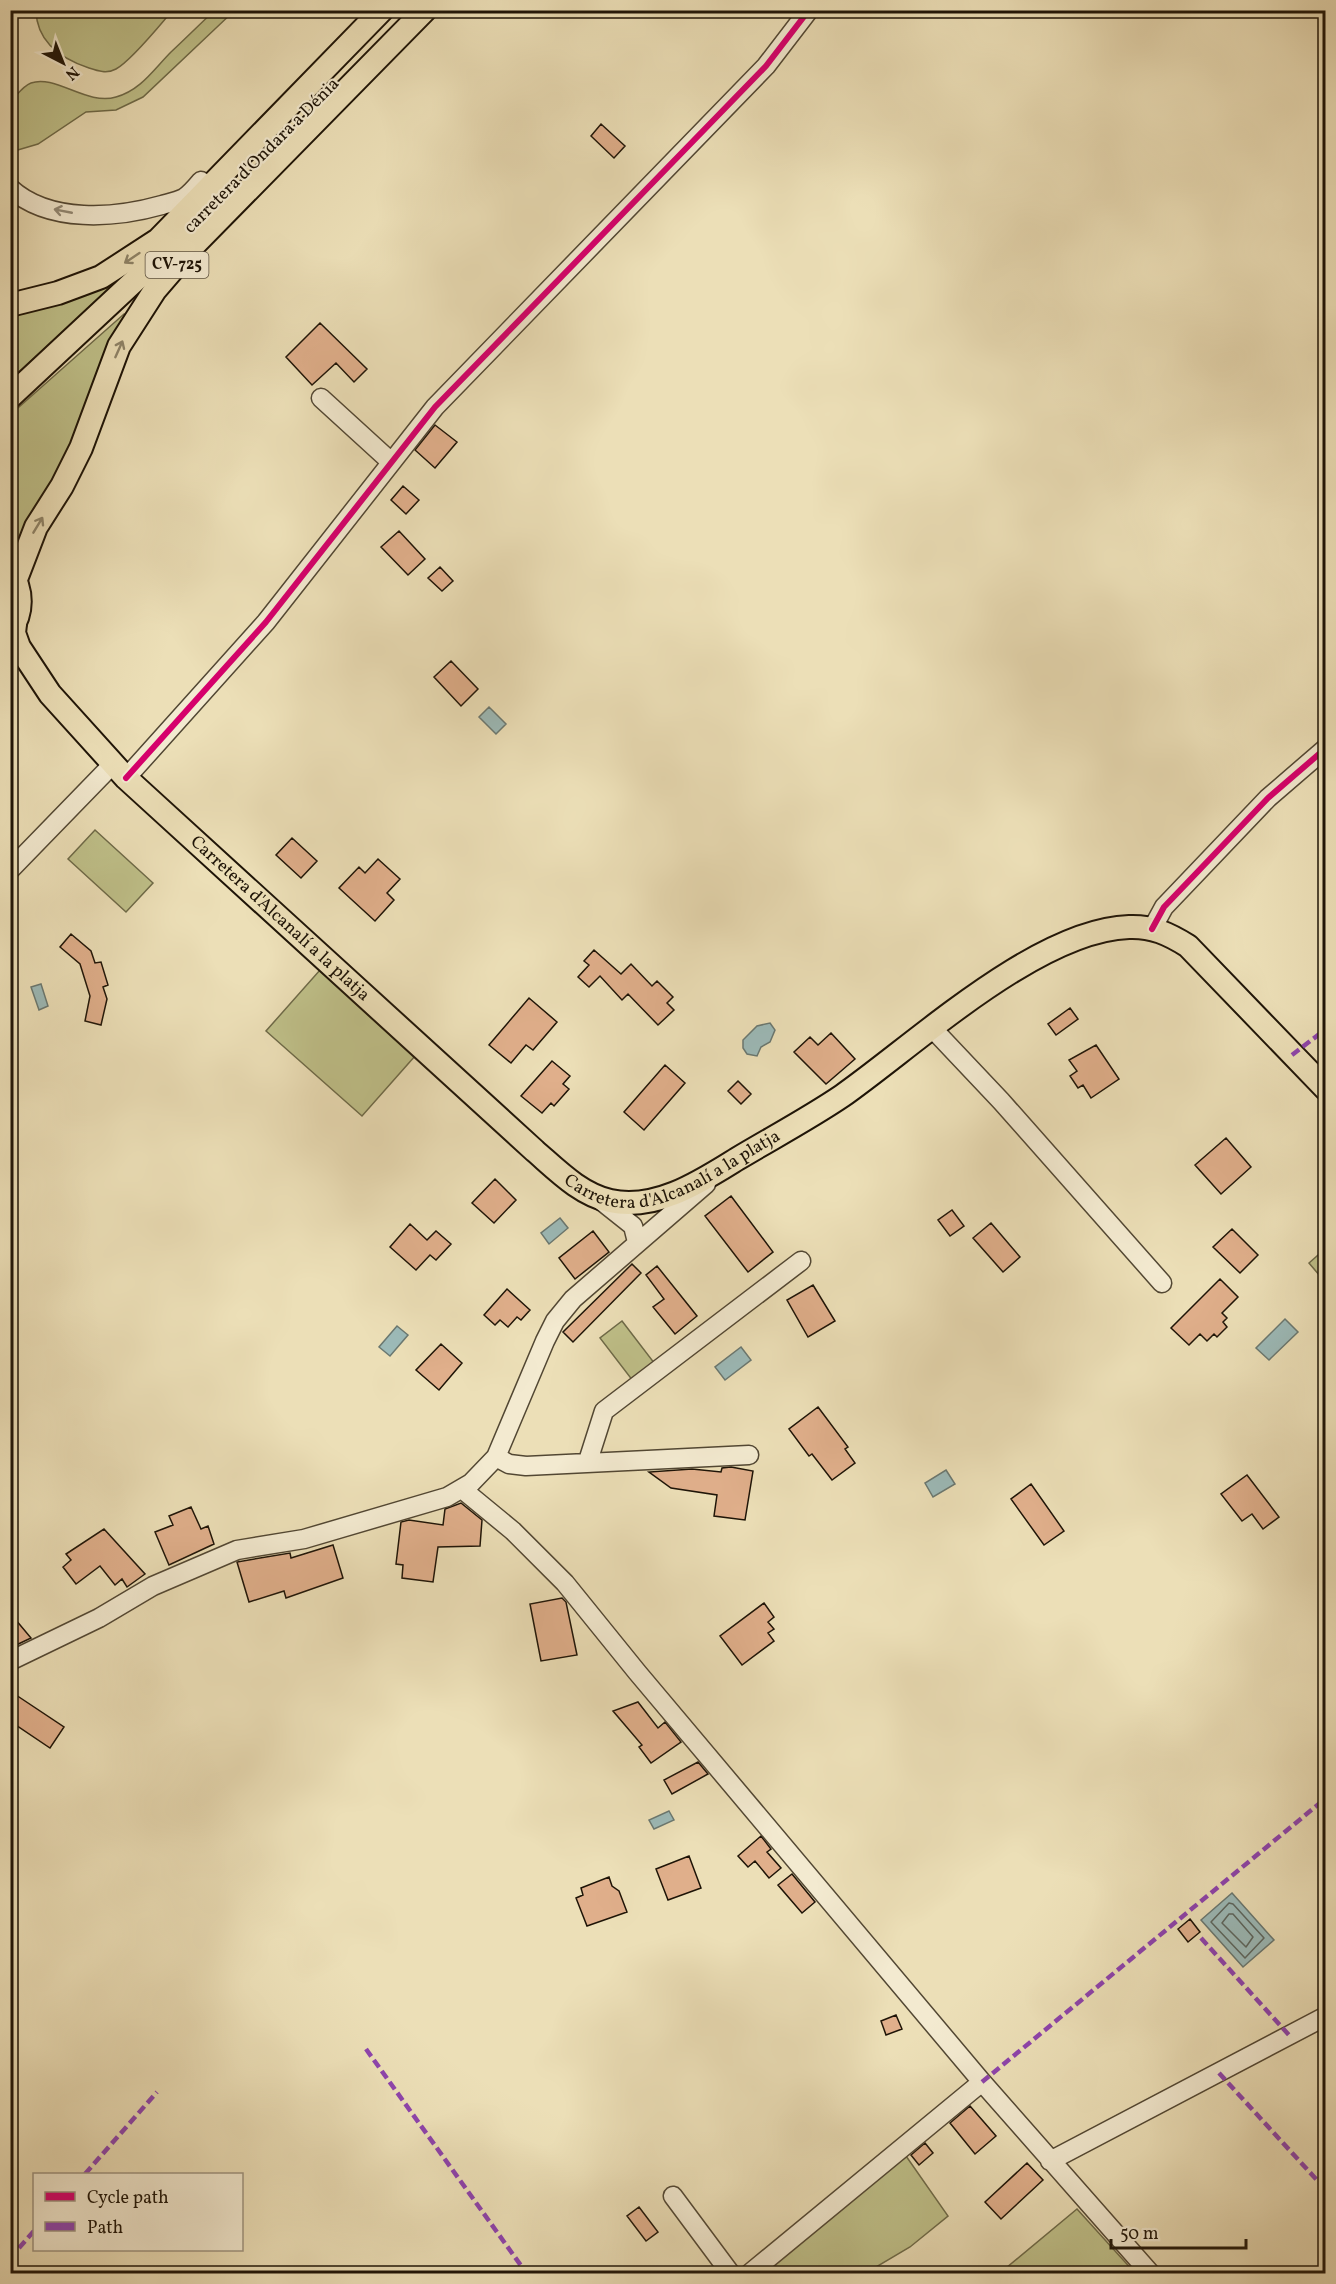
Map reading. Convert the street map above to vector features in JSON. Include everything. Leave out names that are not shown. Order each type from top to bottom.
[{"type":"main road","name":"CV-725","points":[[10,305],[58,293],[101,277],[158,240],[381,10]]},
{"type":"main road","name":"carretera d'Ondara a Dénia","points":[[10,398],[155,263],[405,10]]},
{"type":"main road","name":"CV-725","points":[[13,575],[36,527],[62,486],[81,448],[119,346],[155,290],[192,247],[425,10]]},
{"type":"main road","points":[[13,575],[20,602],[13,628]]},
{"type":"main road","name":"Carretera d'Alcanalí a la platja","points":[[13,628],[19,647],[50,694],[119,771],[519,1137],[587,1193],[619,1202],[636,1203],[658,1199],[695,1184],[842,1095],[1003,978],[1048,952],[1103,932],[1128,927],[1168,933],[1188,946],[1326,1089]]},
{"type":"main road","name":"Carretera d'Alcanalí a la platja","points":[[10,661],[50,694]]},
{"type":"street","points":[[10,188],[40,205],[90,215],[139,211],[183,198],[381,10]]},
{"type":"street","points":[[10,870],[119,771],[266,622],[390,461],[435,407],[766,66],[809,10]]},
{"type":"street","points":[[321,398],[390,461]]},
{"type":"street","points":[[1152,929],[1164,907],[1260,806],[1326,748]]},
{"type":"street","points":[[932,1028],[1002,1101],[1162,1283]]},
{"type":"street","points":[[10,1661],[99,1618],[153,1586],[237,1550],[327,1533],[447,1497],[462,1489],[496,1457],[555,1321],[573,1299],[637,1242],[738,1159]]},
{"type":"street","points":[[587,1193],[607,1203],[633,1226],[637,1242]]},
{"type":"street","points":[[588,1461],[604,1411],[801,1261]]},
{"type":"street","points":[[496,1457],[508,1464],[526,1466],[588,1461],[749,1455]]},
{"type":"street","points":[[462,1489],[513,1531],[565,1583],[637,1672],[1142,2271]]},
{"type":"street","points":[[1050,2161],[1326,2016]]},
{"type":"street","points":[[749,2274],[982,2082]]},
{"type":"street","points":[[673,2196],[731,2274]]},
{"type":"green space","points":[[215,10],[234,11],[143,97],[116,110],[86,112],[38,144],[11,152],[11,101],[25,86],[40,81],[105,99],[125,94],[146,78]]},
{"type":"green space","points":[[36,11],[172,11],[130,58],[113,71],[106,72],[69,60],[53,48],[41,32]]},
{"type":"green space","points":[[115,285],[11,379],[10,316],[65,302]]},
{"type":"green space","points":[[124,314],[127,315],[75,444],[23,529],[13,551],[10,550],[10,415]]},
{"type":"green space","points":[[95,830],[153,883],[126,912],[68,859]]},
{"type":"green space","points":[[320,970],[415,1056],[362,1116],[266,1031]]},
{"type":"green space","points":[[1325,1249],[1325,1282],[1309,1263]]},
{"type":"green space","points":[[622,1321],[655,1364],[633,1381],[600,1338]]},
{"type":"green space","points":[[906,2156],[948,2216],[910,2247],[866,2273],[759,2274]]},
{"type":"green space","points":[[1077,2209],[1135,2273],[1000,2273]]},
{"type":"water","points":[[489,707],[506,724],[496,734],[479,717]]},
{"type":"water","points":[[41,984],[48,1006],[39,1010],[31,987]]},
{"type":"water","points":[[770,1023],[775,1030],[770,1042],[761,1047],[757,1056],[747,1054],[743,1048],[743,1040],[757,1026]]},
{"type":"water","points":[[560,1218],[568,1228],[549,1244],[541,1233]]},
{"type":"water","points":[[1285,1319],[1298,1332],[1269,1360],[1256,1348]]},
{"type":"water","points":[[397,1326],[408,1335],[390,1356],[379,1347]]},
{"type":"water","points":[[741,1347],[751,1360],[725,1380],[715,1367]]},
{"type":"water","points":[[946,1470],[955,1484],[933,1497],[925,1483]]},
{"type":"water","points":[[669,1811],[674,1820],[654,1829],[649,1820]]},
{"type":"water","points":[[1232,1893],[1274,1940],[1243,1967],[1201,1920]]},
{"type":"building","points":[[601,124],[625,146],[614,158],[591,136]]},
{"type":"building","points":[[320,323],[367,369],[354,382],[336,363],[312,385],[286,357]]},
{"type":"building","points":[[435,425],[457,442],[435,468],[415,450]]},
{"type":"building","points":[[403,486],[419,500],[406,514],[391,500]]},
{"type":"building","points":[[399,531],[425,559],[408,575],[381,547]]},
{"type":"building","points":[[440,567],[453,581],[442,591],[428,578]]},
{"type":"building","points":[[451,661],[478,689],[461,706],[434,677]]},
{"type":"building","points":[[292,838],[317,861],[301,878],[276,855]]},
{"type":"building","points":[[378,859],[400,879],[387,893],[394,900],[375,921],[339,888],[359,867],[365,873]]},
{"type":"building","points":[[71,934],[91,951],[95,963],[101,962],[108,985],[103,987],[107,999],[101,1025],[85,1021],[90,996],[80,964],[60,947]]},
{"type":"building","points":[[594,950],[621,974],[631,964],[652,986],[657,981],[673,997],[667,1003],[674,1010],[658,1025],[628,994],[622,1000],[600,976],[589,987],[578,977],[589,965],[584,961]]},
{"type":"building","points":[[529,998],[557,1022],[533,1050],[526,1045],[511,1063],[489,1045]]},
{"type":"building","points":[[1070,1008],[1078,1019],[1056,1035],[1048,1024]]},
{"type":"building","points":[[831,1033],[855,1059],[826,1084],[794,1052],[810,1037],[818,1045]]},
{"type":"building","points":[[1096,1045],[1119,1079],[1091,1098],[1083,1085],[1078,1088],[1070,1076],[1077,1071],[1069,1060]]},
{"type":"building","points":[[552,1061],[570,1076],[563,1084],[569,1089],[554,1106],[551,1103],[542,1113],[521,1096]]},
{"type":"building","points":[[665,1065],[685,1083],[644,1130],[624,1112]]},
{"type":"building","points":[[738,1081],[751,1094],[741,1104],[728,1091]]},
{"type":"building","points":[[1226,1138],[1251,1167],[1221,1194],[1195,1165]]},
{"type":"building","points":[[495,1179],[516,1200],[494,1223],[472,1203]]},
{"type":"building","points":[[731,1196],[773,1252],[748,1272],[705,1216]]},
{"type":"building","points":[[952,1210],[964,1226],[950,1236],[938,1220]]},
{"type":"building","points":[[991,1223],[1020,1257],[1003,1272],[973,1238]]},
{"type":"building","points":[[410,1224],[427,1240],[436,1231],[451,1244],[436,1260],[430,1255],[416,1270],[390,1247]]},
{"type":"building","points":[[1232,1229],[1258,1255],[1240,1273],[1213,1247]]},
{"type":"building","points":[[593,1231],[609,1252],[575,1279],[559,1258]]},
{"type":"building","points":[[632,1264],[641,1273],[573,1342],[563,1332]]},
{"type":"building","points":[[657,1266],[697,1316],[675,1334],[653,1307],[664,1299],[646,1275]]},
{"type":"building","points":[[1220,1279],[1238,1297],[1222,1313],[1227,1318],[1223,1322],[1227,1327],[1217,1337],[1214,1334],[1207,1341],[1200,1334],[1189,1345],[1171,1328]]},
{"type":"building","points":[[813,1285],[835,1321],[808,1337],[787,1300]]},
{"type":"building","points":[[507,1289],[530,1310],[521,1320],[517,1317],[508,1327],[500,1320],[495,1325],[484,1315]]},
{"type":"building","points":[[441,1344],[462,1363],[439,1390],[416,1370]]},
{"type":"building","points":[[818,1407],[848,1447],[845,1449],[855,1463],[832,1480],[812,1454],[809,1456],[789,1429]]},
{"type":"building","points":[[731,1467],[753,1471],[745,1520],[714,1516],[717,1495],[671,1488],[649,1472],[692,1469],[721,1472],[722,1468]]},
{"type":"building","points":[[1247,1475],[1279,1517],[1263,1529],[1252,1514],[1242,1521],[1221,1494]]},
{"type":"building","points":[[1031,1484],[1064,1531],[1044,1545],[1011,1499]]},
{"type":"building","points":[[461,1503],[482,1520],[480,1546],[438,1547],[433,1582],[402,1578],[403,1565],[396,1564],[401,1522],[409,1520],[443,1525],[445,1509]]},
{"type":"building","points":[[191,1507],[201,1529],[208,1526],[214,1544],[169,1565],[155,1532],[173,1525],[169,1516]]},
{"type":"building","points":[[104,1529],[145,1574],[127,1587],[122,1579],[115,1585],[100,1566],[76,1584],[63,1567],[71,1560],[66,1554]]},
{"type":"building","points":[[333,1545],[343,1578],[286,1598],[284,1591],[249,1602],[237,1562],[290,1553],[291,1558]]},
{"type":"building","points":[[562,1598],[566,1602],[577,1655],[541,1661],[530,1604]]},
{"type":"building","points":[[764,1603],[774,1617],[768,1622],[774,1629],[768,1633],[774,1641],[742,1665],[720,1636]]},
{"type":"building","points":[[10,1613],[31,1638],[10,1648]]},
{"type":"building","points":[[10,1691],[64,1727],[50,1748],[10,1721]]},
{"type":"building","points":[[638,1702],[658,1728],[665,1722],[681,1742],[651,1763],[639,1747],[642,1745],[613,1711]]},
{"type":"building","points":[[698,1762],[708,1774],[672,1794],[664,1780]]},
{"type":"building","points":[[761,1836],[771,1849],[767,1852],[781,1868],[769,1878],[755,1861],[748,1867],[738,1856]]},
{"type":"building","points":[[689,1856],[701,1888],[668,1900],[656,1869]]},
{"type":"building","points":[[792,1874],[815,1902],[802,1913],[778,1885]]},
{"type":"building","points":[[609,1877],[612,1886],[619,1891],[627,1912],[587,1926],[576,1898],[583,1895],[581,1888]]},
{"type":"building","points":[[1190,1919],[1200,1932],[1188,1942],[1178,1929]]},
{"type":"building","points":[[896,2015],[902,2029],[886,2035],[881,2021]]},
{"type":"building","points":[[970,2106],[996,2136],[975,2154],[950,2123]]},
{"type":"building","points":[[925,2143],[933,2153],[919,2165],[911,2155]]},
{"type":"building","points":[[1027,2163],[1043,2180],[1001,2219],[985,2202]]},
{"type":"building","points":[[639,2207],[658,2232],[646,2241],[627,2216]]},
{"type":"marked path","points":[[1292,1055],[1326,1029]]},
{"type":"marked path","points":[[982,2082],[1326,1798]]},
{"type":"marked path","points":[[1201,1938],[1289,2035]]},
{"type":"marked path","points":[[366,2049],[527,2274]]},
{"type":"marked path","points":[[1219,2073],[1326,2190]]},
{"type":"marked path","points":[[86,2173],[157,2092]]},
{"type":"marked path","points":[[10,2258],[33,2232]]},
{"type":"cycle path","points":[[126,778],[266,622],[435,407],[766,66],[809,10]]},
{"type":"cycle path","points":[[1152,929],[1164,907],[1268,798],[1326,748]]}]
